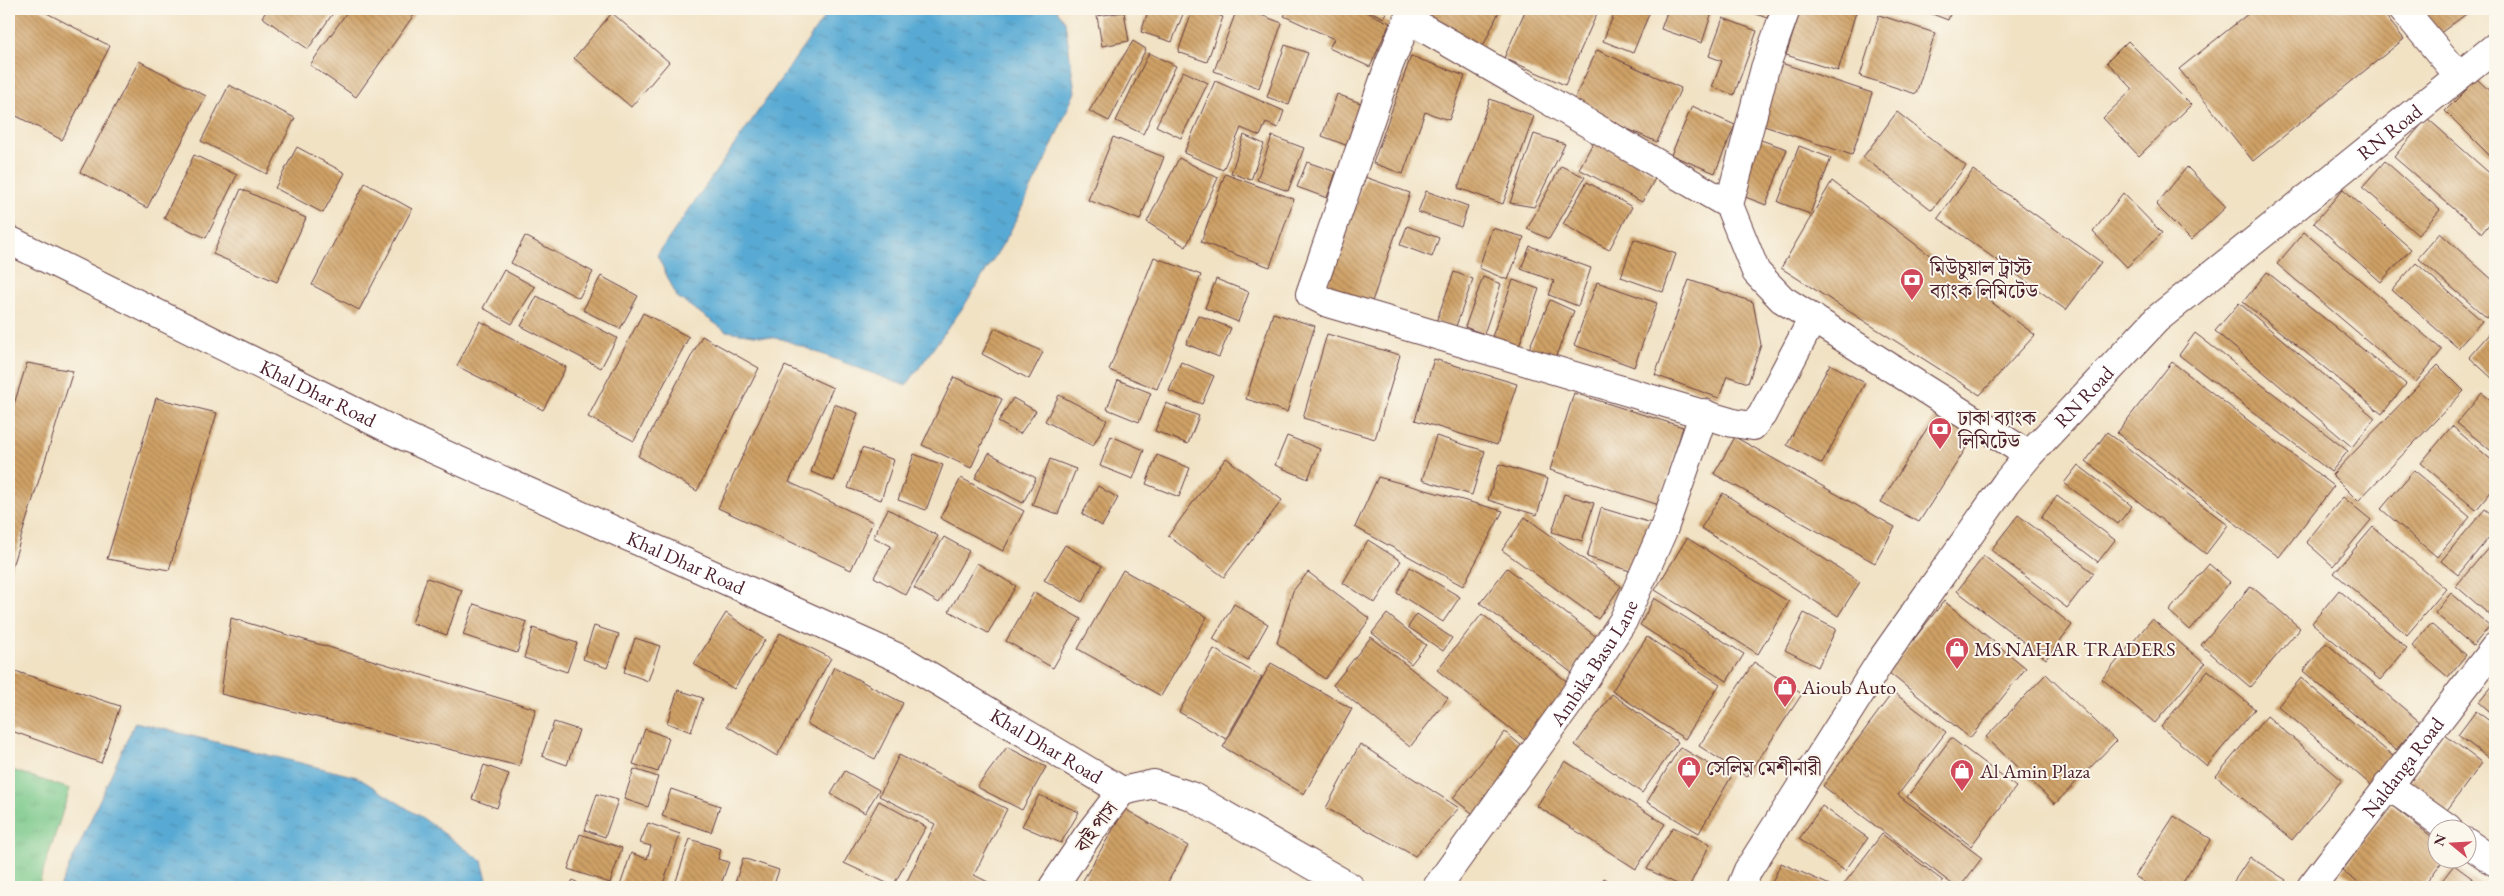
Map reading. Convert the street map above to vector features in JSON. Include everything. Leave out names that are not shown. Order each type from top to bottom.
[{"type":"main road","points":[[1786,9],[1765,68],[1729,204],[1756,272],[1782,299],[2029,455]]},
{"type":"main road","points":[[2402,9],[2459,76]]},
{"type":"main road","points":[[1729,204],[1411,14],[1389,65],[1310,294],[1328,303],[1733,423],[1753,426],[1762,415],[1813,318]]},
{"type":"main road","name":"RN Road","points":[[1741,887],[1748,870],[1880,662],[2006,483],[2029,455],[2157,319],[2459,76],[2494,50]]},
{"type":"main road","name":"Khal Dhar Road","points":[[9,240],[406,436],[901,659],[1122,792],[1154,784],[1191,796],[1350,887]]},
{"type":"main road","name":"Ambika Basu Lane","points":[[1437,887],[1570,702],[1623,622],[1664,528],[1704,413]]},
{"type":"main road","name":"Naldanga Road","points":[[2311,887],[2495,647]]},
{"type":"main road","points":[[2388,785],[2434,818]]},
{"type":"main road","name":"বাই পাস","points":[[1053,887],[1088,835],[1122,792]]},
{"type":"main road","points":[[2476,849],[2495,862]]},
{"type":"green space","points":[[9,769],[70,789],[38,887],[9,887]]},
{"type":"water","points":[[830,9],[1056,9],[1065,21],[1075,92],[1049,152],[1009,234],[964,306],[906,386],[782,339],[726,331],[677,297],[657,255]]},
{"type":"water","points":[[135,722],[357,777],[424,819],[482,861],[489,887],[60,887]]},
{"type":"building","points":[[15,9],[39,9],[110,46],[62,140],[9,112],[9,21]]},
{"type":"building","points":[[268,9],[336,9],[308,49],[262,17]]},
{"type":"building","points":[[349,9],[418,9],[356,97],[310,65]]},
{"type":"building","points":[[1149,9],[1185,9],[1172,42],[1141,32]]},
{"type":"building","points":[[1193,9],[1202,9],[1223,17],[1207,62],[1178,52]]},
{"type":"building","points":[[1237,9],[1245,9],[1282,23],[1259,88],[1214,71]]},
{"type":"building","points":[[1288,9],[1360,9],[1390,23],[1370,67],[1329,48],[1334,39],[1284,16]]},
{"type":"building","points":[[1365,9],[1389,9],[1384,18]]},
{"type":"building","points":[[1432,9],[1500,9],[1482,49],[1425,24]]},
{"type":"building","points":[[1526,9],[1599,9],[1565,85],[1504,58]]},
{"type":"building","points":[[1616,9],[1651,9],[1633,53],[1603,41]]},
{"type":"building","points":[[1668,9],[1702,9],[1712,12],[1702,43],[1661,29]]},
{"type":"building","points":[[1742,9],[1770,9],[1767,18]]},
{"type":"building","points":[[1801,9],[1857,9],[1838,71],[1786,55]]},
{"type":"building","points":[[1919,9],[1952,9],[1948,20]]},
{"type":"building","points":[[2254,9],[2380,9],[2404,39],[2253,161],[2179,69]]},
{"type":"building","points":[[2414,9],[2473,9],[2435,37]]},
{"type":"building","points":[[1124,12],[1129,41],[1102,46],[1097,16]]},
{"type":"building","points":[[612,13],[669,62],[631,107],[574,58]]},
{"type":"building","points":[[1879,15],[1935,33],[1916,94],[1860,76]]},
{"type":"building","points":[[1723,18],[1757,31],[1734,95],[1712,87],[1722,61],[1709,56]]},
{"type":"building","points":[[1133,41],[1146,49],[1109,121],[1089,111]]},
{"type":"building","points":[[2128,41],[2191,105],[2139,156],[2103,118],[2133,89],[2107,62]]},
{"type":"building","points":[[1285,45],[1308,53],[1289,105],[1267,97]]},
{"type":"building","points":[[1597,50],[1681,88],[1657,142],[1572,104]]},
{"type":"building","points":[[1149,53],[1176,66],[1143,134],[1116,121]]},
{"type":"building","points":[[1411,56],[1465,76],[1449,120],[1425,112],[1403,174],[1373,163]]},
{"type":"building","points":[[139,61],[206,96],[147,208],[80,172]]},
{"type":"building","points":[[1775,61],[1872,93],[1852,155],[1755,123]]},
{"type":"building","points":[[1183,71],[1208,83],[1181,138],[1156,126]]},
{"type":"building","points":[[2477,79],[2495,96],[2495,161],[2445,111]]},
{"type":"building","points":[[1215,81],[1284,111],[1278,128],[1266,123],[1260,136],[1241,128],[1223,170],[1184,153]]},
{"type":"building","points":[[229,85],[295,118],[267,174],[201,141]]},
{"type":"building","points":[[1337,94],[1363,104],[1348,146],[1322,136]]},
{"type":"building","points":[[1490,99],[1534,116],[1503,204],[1458,188]]},
{"type":"building","points":[[1692,106],[1735,125],[1715,173],[1671,155]]},
{"type":"building","points":[[1897,112],[1966,166],[1932,210],[1863,157]]},
{"type":"building","points":[[2427,118],[2495,178],[2495,217],[2482,233],[2394,157]]},
{"type":"building","points":[[1534,134],[1565,144],[1534,207],[1510,203]]},
{"type":"building","points":[[1244,135],[1264,144],[1251,180],[1231,173]]},
{"type":"building","points":[[1272,136],[1304,148],[1288,191],[1257,180]]},
{"type":"building","points":[[1113,137],[1164,157],[1140,220],[1088,200]]},
{"type":"building","points":[[1755,138],[1787,149],[1766,205],[1735,193]]},
{"type":"building","points":[[1594,141],[1657,175],[1642,202],[1579,169]]},
{"type":"building","points":[[1799,146],[1831,158],[1810,214],[1778,202]]},
{"type":"building","points":[[297,147],[345,173],[323,213],[275,188]]},
{"type":"building","points":[[194,155],[237,175],[206,238],[164,218]]},
{"type":"building","points":[[1179,158],[1218,178],[1186,247],[1147,222]]},
{"type":"building","points":[[2385,161],[2440,210],[2418,235],[2362,187]]},
{"type":"building","points":[[1307,162],[1336,172],[1327,198],[1297,187]]},
{"type":"building","points":[[1561,166],[1585,177],[1549,239],[1527,229]]},
{"type":"building","points":[[2187,167],[2226,207],[2191,240],[2156,205]]},
{"type":"building","points":[[1973,170],[2101,262],[2066,310],[1938,218]]},
{"type":"building","points":[[1225,174],[1294,199],[1270,267],[1201,242]]},
{"type":"building","points":[[1365,177],[1410,193],[1369,310],[1324,294]]},
{"type":"building","name":"মিউচুয়াল ট্রাস্ট ব্যাংক লিমিটেড","points":[[1832,181],[2035,335],[1980,395],[1781,268]]},
{"type":"building","points":[[1587,182],[1632,207],[1609,250],[1563,224]]},
{"type":"building","points":[[365,183],[412,209],[359,310],[312,285]]},
{"type":"building","points":[[241,189],[306,218],[277,282],[213,254]]},
{"type":"building","points":[[2343,189],[2411,249],[2381,282],[2314,223]]},
{"type":"building","points":[[1426,191],[1468,206],[1461,227],[1418,212]]},
{"type":"building","points":[[2123,193],[2162,233],[2127,267],[2093,232]]},
{"type":"building","points":[[1407,226],[1439,238],[1432,257],[1400,245]]},
{"type":"building","points":[[1492,228],[1524,237],[1508,280],[1479,268]]},
{"type":"building","points":[[2304,232],[2442,350],[2416,382],[2277,264]]},
{"type":"building","points":[[2440,233],[2495,282],[2495,308],[2487,318],[2418,258]]},
{"type":"building","points":[[525,236],[593,272],[579,298],[511,263]]},
{"type":"building","points":[[1634,239],[1676,254],[1663,292],[1621,277]]},
{"type":"building","points":[[1530,246],[1591,268],[1578,306],[1549,295],[1554,281],[1521,269]]},
{"type":"building","points":[[1154,257],[1201,275],[1157,389],[1109,370]]},
{"type":"building","points":[[2416,263],[2482,321],[2458,348],[2392,290]]},
{"type":"building","points":[[504,270],[535,287],[512,324],[483,308]]},
{"type":"building","points":[[1454,272],[1473,279],[1455,329],[1436,322]]},
{"type":"building","points":[[2267,272],[2406,384],[2382,414],[2243,302]]},
{"type":"building","points":[[601,276],[638,296],[620,329],[583,310]]},
{"type":"building","points":[[1483,277],[1501,284],[1484,334],[1465,327]]},
{"type":"building","points":[[1216,279],[1249,292],[1238,322],[1205,308]]},
{"type":"building","points":[[1513,280],[1539,289],[1517,352],[1490,342]]},
{"type":"building","points":[[1689,280],[1753,302],[1761,345],[1748,383],[1727,376],[1719,398],[1655,375]]},
{"type":"building","points":[[1597,282],[1657,303],[1634,367],[1574,345]]},
{"type":"building","points":[[537,296],[617,338],[601,368],[521,326]]},
{"type":"building","points":[[1550,300],[1574,311],[1555,358],[1527,353]]},
{"type":"building","points":[[2239,303],[2375,418],[2352,447],[2215,331]]},
{"type":"building","points":[[643,313],[689,337],[634,441],[588,417]]},
{"type":"building","points":[[1273,313],[1315,326],[1287,412],[1246,399]]},
{"type":"building","points":[[1198,315],[1231,328],[1219,357],[1186,344]]},
{"type":"building","points":[[480,321],[566,367],[543,410],[457,366]]},
{"type":"building","points":[[2495,327],[2495,381],[2469,357]]},
{"type":"building","points":[[995,328],[1043,352],[1029,379],[982,354]]},
{"type":"building","points":[[2195,333],[2348,451],[2331,472],[2179,355]]},
{"type":"building","points":[[1327,334],[1400,355],[1375,439],[1303,418]]},
{"type":"building","points":[[702,336],[759,368],[697,491],[638,456]]},
{"type":"building","points":[[1434,359],[1517,384],[1497,445],[1415,420]]},
{"type":"building","points":[[1181,362],[1214,376],[1202,404],[1169,391]]},
{"type":"building","points":[[2172,362],[2334,486],[2279,557],[2117,433]]},
{"type":"building","points":[[27,363],[73,371],[9,576],[9,420]]},
{"type":"building","points":[[1830,364],[1865,383],[1822,464],[1787,445]]},
{"type":"building","points":[[2438,365],[2464,391],[2358,501],[2332,475]]},
{"type":"building","points":[[785,366],[833,388],[789,482],[873,522],[851,570],[718,508]]},
{"type":"building","points":[[954,377],[1002,399],[971,468],[922,445]]},
{"type":"building","points":[[1118,380],[1151,393],[1139,422],[1107,409]]},
{"type":"building","points":[[1574,393],[1683,427],[1659,505],[1550,470]]},
{"type":"building","points":[[2482,393],[2495,404],[2495,454],[2457,423]]},
{"type":"building","points":[[1059,395],[1107,420],[1093,446],[1045,421]]},
{"type":"building","points":[[156,398],[217,413],[169,570],[107,559]]},
{"type":"building","points":[[1013,398],[1036,411],[1020,434],[998,422]]},
{"type":"building","points":[[1166,403],[1199,416],[1188,444],[1155,431]]},
{"type":"building","points":[[834,404],[858,413],[834,481],[811,472]]},
{"type":"building","name":"ঢাকা ব্যাংক লিমিটেড","points":[[1941,406],[1977,431],[1919,522],[1881,502]]},
{"type":"building","points":[[2452,426],[2495,463],[2495,487],[2476,510],[2421,463]]},
{"type":"building","points":[[2107,432],[2228,525],[2206,554],[2086,461]]},
{"type":"building","points":[[1111,436],[1144,450],[1133,479],[1100,466]]},
{"type":"building","points":[[1287,436],[1320,449],[1308,479],[1275,465]]},
{"type":"building","points":[[1436,436],[1485,451],[1472,495],[1422,480]]},
{"type":"building","points":[[1735,437],[1895,527],[1875,563],[1714,474]]},
{"type":"building","points":[[862,448],[894,460],[881,500],[848,488]]},
{"type":"building","points":[[989,453],[1036,478],[1023,503],[975,478]]},
{"type":"building","points":[[914,454],[943,465],[926,510],[898,500]]},
{"type":"building","points":[[1157,455],[1190,468],[1179,497],[1146,484]]},
{"type":"building","points":[[1226,458],[1282,500],[1224,577],[1168,536]]},
{"type":"building","points":[[1050,459],[1076,469],[1058,514],[1032,505]]},
{"type":"building","points":[[1499,464],[1548,479],[1537,515],[1488,500]]},
{"type":"building","points":[[2078,465],[2132,506],[2118,524],[2064,483]]},
{"type":"building","points":[[2414,470],[2470,517],[2437,557],[2381,509]]},
{"type":"building","points":[[1378,477],[1503,511],[1463,586],[1355,527]]},
{"type":"building","points":[[961,478],[1024,511],[1003,551],[940,518]]},
{"type":"building","points":[[1098,486],[1118,498],[1102,526],[1082,514]]},
{"type":"building","points":[[1723,493],[1860,582],[1838,616],[1701,528]]},
{"type":"building","points":[[1564,494],[1594,503],[1582,541],[1552,532]]},
{"type":"building","points":[[2057,496],[2115,540],[2098,562],[2041,518]]},
{"type":"building","points":[[2343,497],[2371,520],[2333,566],[2306,542]]},
{"type":"building","points":[[1601,508],[1655,524],[1639,574],[1587,557]]},
{"type":"building","points":[[888,509],[938,536],[906,595],[874,577],[891,546],[873,537]]},
{"type":"building","points":[[2485,509],[2495,517],[2495,530],[2458,575],[2441,561]]},
{"type":"building","points":[[2018,515],[2094,573],[2067,608],[1991,550]]},
{"type":"building","points":[[1525,517],[1621,586],[1598,619],[1502,550]]},
{"type":"building","points":[[2373,527],[2446,589],[2407,635],[2334,573]]},
{"type":"building","points":[[944,537],[969,551],[939,603],[914,588]]},
{"type":"building","points":[[1687,538],[1789,602],[1758,654],[1655,590]]},
{"type":"building","points":[[1368,540],[1401,561],[1375,603],[1343,583]]},
{"type":"building","points":[[2495,540],[2495,612],[2492,617],[2456,586]]},
{"type":"building","points":[[1065,545],[1102,566],[1082,602],[1044,580]]},
{"type":"building","points":[[1984,556],[2072,625],[2046,659],[1957,591]]},
{"type":"building","points":[[977,563],[1016,586],[988,633],[949,611]]},
{"type":"building","points":[[2209,564],[2230,582],[2190,630],[2169,611]]},
{"type":"building","points":[[1410,567],[1460,597],[1443,622],[1397,593]]},
{"type":"building","points":[[1507,568],[1598,638],[1572,673],[1480,603]]},
{"type":"building","points":[[1123,570],[1207,617],[1161,696],[1078,649]]},
{"type":"building","points":[[1308,572],[1370,619],[1325,679],[1277,643],[1293,591]]},
{"type":"building","points":[[427,578],[462,590],[447,635],[412,623]]},
{"type":"building","points":[[2251,586],[2300,628],[2250,687],[2201,645]]},
{"type":"building","points":[[2339,590],[2407,648],[2380,680],[2312,623]]},
{"type":"building","points":[[1034,592],[1081,619],[1053,668],[1006,641]]},
{"type":"building","points":[[2451,593],[2490,626],[2473,646],[2435,613]]},
{"type":"building","points":[[1654,598],[1744,654],[1727,681],[1640,625]]},
{"type":"building","name":"MS NAHAR TRADERS","points":[[1944,601],[2026,668],[1970,738],[1888,672]]},
{"type":"building","points":[[474,604],[527,622],[517,653],[463,635]]},
{"type":"building","points":[[1234,604],[1268,624],[1248,660],[1213,639]]},
{"type":"building","points":[[726,613],[765,640],[734,689],[694,664]]},
{"type":"building","points":[[1804,613],[1836,629],[1818,667],[1785,650]]},
{"type":"building","points":[[1387,614],[1426,645],[1411,664],[1372,633]]},
{"type":"building","points":[[1417,614],[1452,638],[1443,651],[1408,627]]},
{"type":"building","points":[[1482,614],[1570,684],[1526,741],[1437,670]]},
{"type":"building","points":[[231,618],[536,709],[519,766],[221,694]]},
{"type":"building","points":[[2152,619],[2205,664],[2155,723],[2102,679]]},
{"type":"building","points":[[2431,624],[2466,655],[2448,677],[2412,646]]},
{"type":"building","points":[[594,626],[619,634],[607,668],[583,659]]},
{"type":"building","points":[[533,628],[577,643],[567,672],[524,658]]},
{"type":"building","points":[[780,633],[831,658],[777,756],[727,726]]},
{"type":"building","points":[[1371,637],[1448,698],[1410,747],[1333,685]]},
{"type":"building","points":[[1647,637],[1720,684],[1685,739],[1612,691]]},
{"type":"building","points":[[635,638],[660,646],[648,681],[624,672]]},
{"type":"building","points":[[2326,643],[2420,722],[2396,750],[2303,671]]},
{"type":"building","points":[[1214,649],[1262,677],[1226,739],[1179,712]]},
{"type":"building","points":[[1754,662],[1802,694],[1747,777],[1699,746]]},
{"type":"building","points":[[1271,663],[1352,709],[1304,794],[1223,747]]},
{"type":"building","points":[[834,667],[903,703],[875,759],[807,724]]},
{"type":"building","points":[[9,669],[120,706],[101,763],[9,730]]},
{"type":"building","points":[[2208,670],[2255,709],[2207,766],[2161,727]]},
{"type":"building","points":[[2046,674],[2116,741],[2055,804],[1986,737]]},
{"type":"building","points":[[2301,678],[2394,757],[2371,785],[2278,706]]},
{"type":"building","points":[[2495,683],[2495,716],[2479,702]]},
{"type":"building","points":[[678,690],[703,698],[691,732],[667,723]]},
{"type":"building","points":[[1893,692],[1946,732],[1898,795],[1982,858],[1960,887],[1956,887],[1823,786]]},
{"type":"building","points":[[1612,694],[1678,742],[1642,793],[1575,745]]},
{"type":"building","points":[[2476,711],[2495,725],[2495,763],[2458,735]]},
{"type":"building","points":[[2267,716],[2342,780],[2292,840],[2216,776]]},
{"type":"building","points":[[554,722],[579,730],[567,765],[542,756]]},
{"type":"building","points":[[645,729],[669,738],[658,772],[633,764]]},
{"type":"building","points":[[1505,732],[1528,751],[1477,817],[1453,798]]},
{"type":"building","points":[[2445,735],[2482,763],[2441,818],[2435,818],[2402,793]]},
{"type":"building","name":"Al Amin Plaza","points":[[1951,738],[2016,787],[1971,846],[1907,797]]},
{"type":"building","points":[[1360,744],[1459,808],[1415,856],[1326,808]]},
{"type":"building","points":[[1007,747],[1046,767],[1022,810],[977,787]]},
{"type":"building","name":"সেলিম মেশীনারী","points":[[1680,747],[1731,777],[1699,833],[1647,802]]},
{"type":"building","points":[[899,755],[1007,809],[974,875],[998,887],[904,887],[935,824],[879,796]]},
{"type":"building","points":[[1565,761],[1665,824],[1636,869],[1537,806]]},
{"type":"building","points":[[484,765],[509,774],[497,808],[472,799]]},
{"type":"building","points":[[634,769],[658,777],[648,807],[624,799]]},
{"type":"building","points":[[845,771],[879,790],[865,813],[831,794]]},
{"type":"building","points":[[671,789],[720,806],[711,832],[662,816]]},
{"type":"building","points":[[597,794],[618,800],[605,837],[585,830]]},
{"type":"building","points":[[1039,795],[1079,812],[1061,843],[1022,826]]},
{"type":"building","points":[[879,801],[926,827],[893,886],[844,863]]},
{"type":"building","points":[[2391,805],[2426,832],[2426,868],[2437,868],[2423,887],[2364,887],[2342,871]]},
{"type":"building","points":[[1822,806],[1868,838],[1845,871],[1799,839]]},
{"type":"building","points":[[1125,809],[1188,846],[1165,887],[1079,887]]},
{"type":"building","points":[[2174,816],[2211,839],[2180,887],[2151,887],[2135,876]]},
{"type":"building","points":[[648,823],[680,834],[662,887],[620,886],[631,853],[647,859],[651,846],[640,843]]},
{"type":"building","points":[[1673,827],[1710,844],[1689,887],[1683,887],[1647,869]]},
{"type":"building","points":[[580,834],[622,848],[610,883],[568,869]]},
{"type":"building","points":[[1882,834],[1943,881],[1938,887],[1846,887],[1843,885]]},
{"type":"building","points":[[690,839],[721,849],[718,859],[729,862],[720,887],[704,883],[703,887],[674,887]]},
{"type":"building","points":[[2250,857],[2286,880],[2281,887],[2230,887]]},
{"type":"building","points":[[743,858],[779,870],[773,887],[748,887],[735,883]]},
{"type":"building","points":[[1781,863],[1834,887],[1770,887]]},
{"type":"building","points":[[2452,868],[2458,868],[2484,887],[2437,887]]},
{"type":"building","points":[[1604,878],[1619,887],[1598,887]]},
{"type":"building","points":[[573,880],[584,887],[568,887]]},
{"type":"place","name":"মিউচুয়াল ট্রাস্ট ব্যাংক লিমিটেড","points":[[1912,301]]},
{"type":"place","name":"ঢাকা ব্যাংক লিমিটেড","points":[[1940,450]]},
{"type":"place","name":"MS NAHAR TRADERS","points":[[1957,670]]},
{"type":"place","name":"Aioub Auto","points":[[1785,708]]},
{"type":"place","name":"সেলিম মেশীনারী","points":[[1689,789]]},
{"type":"place","name":"Al Amin Plaza","points":[[1962,792]]}]
